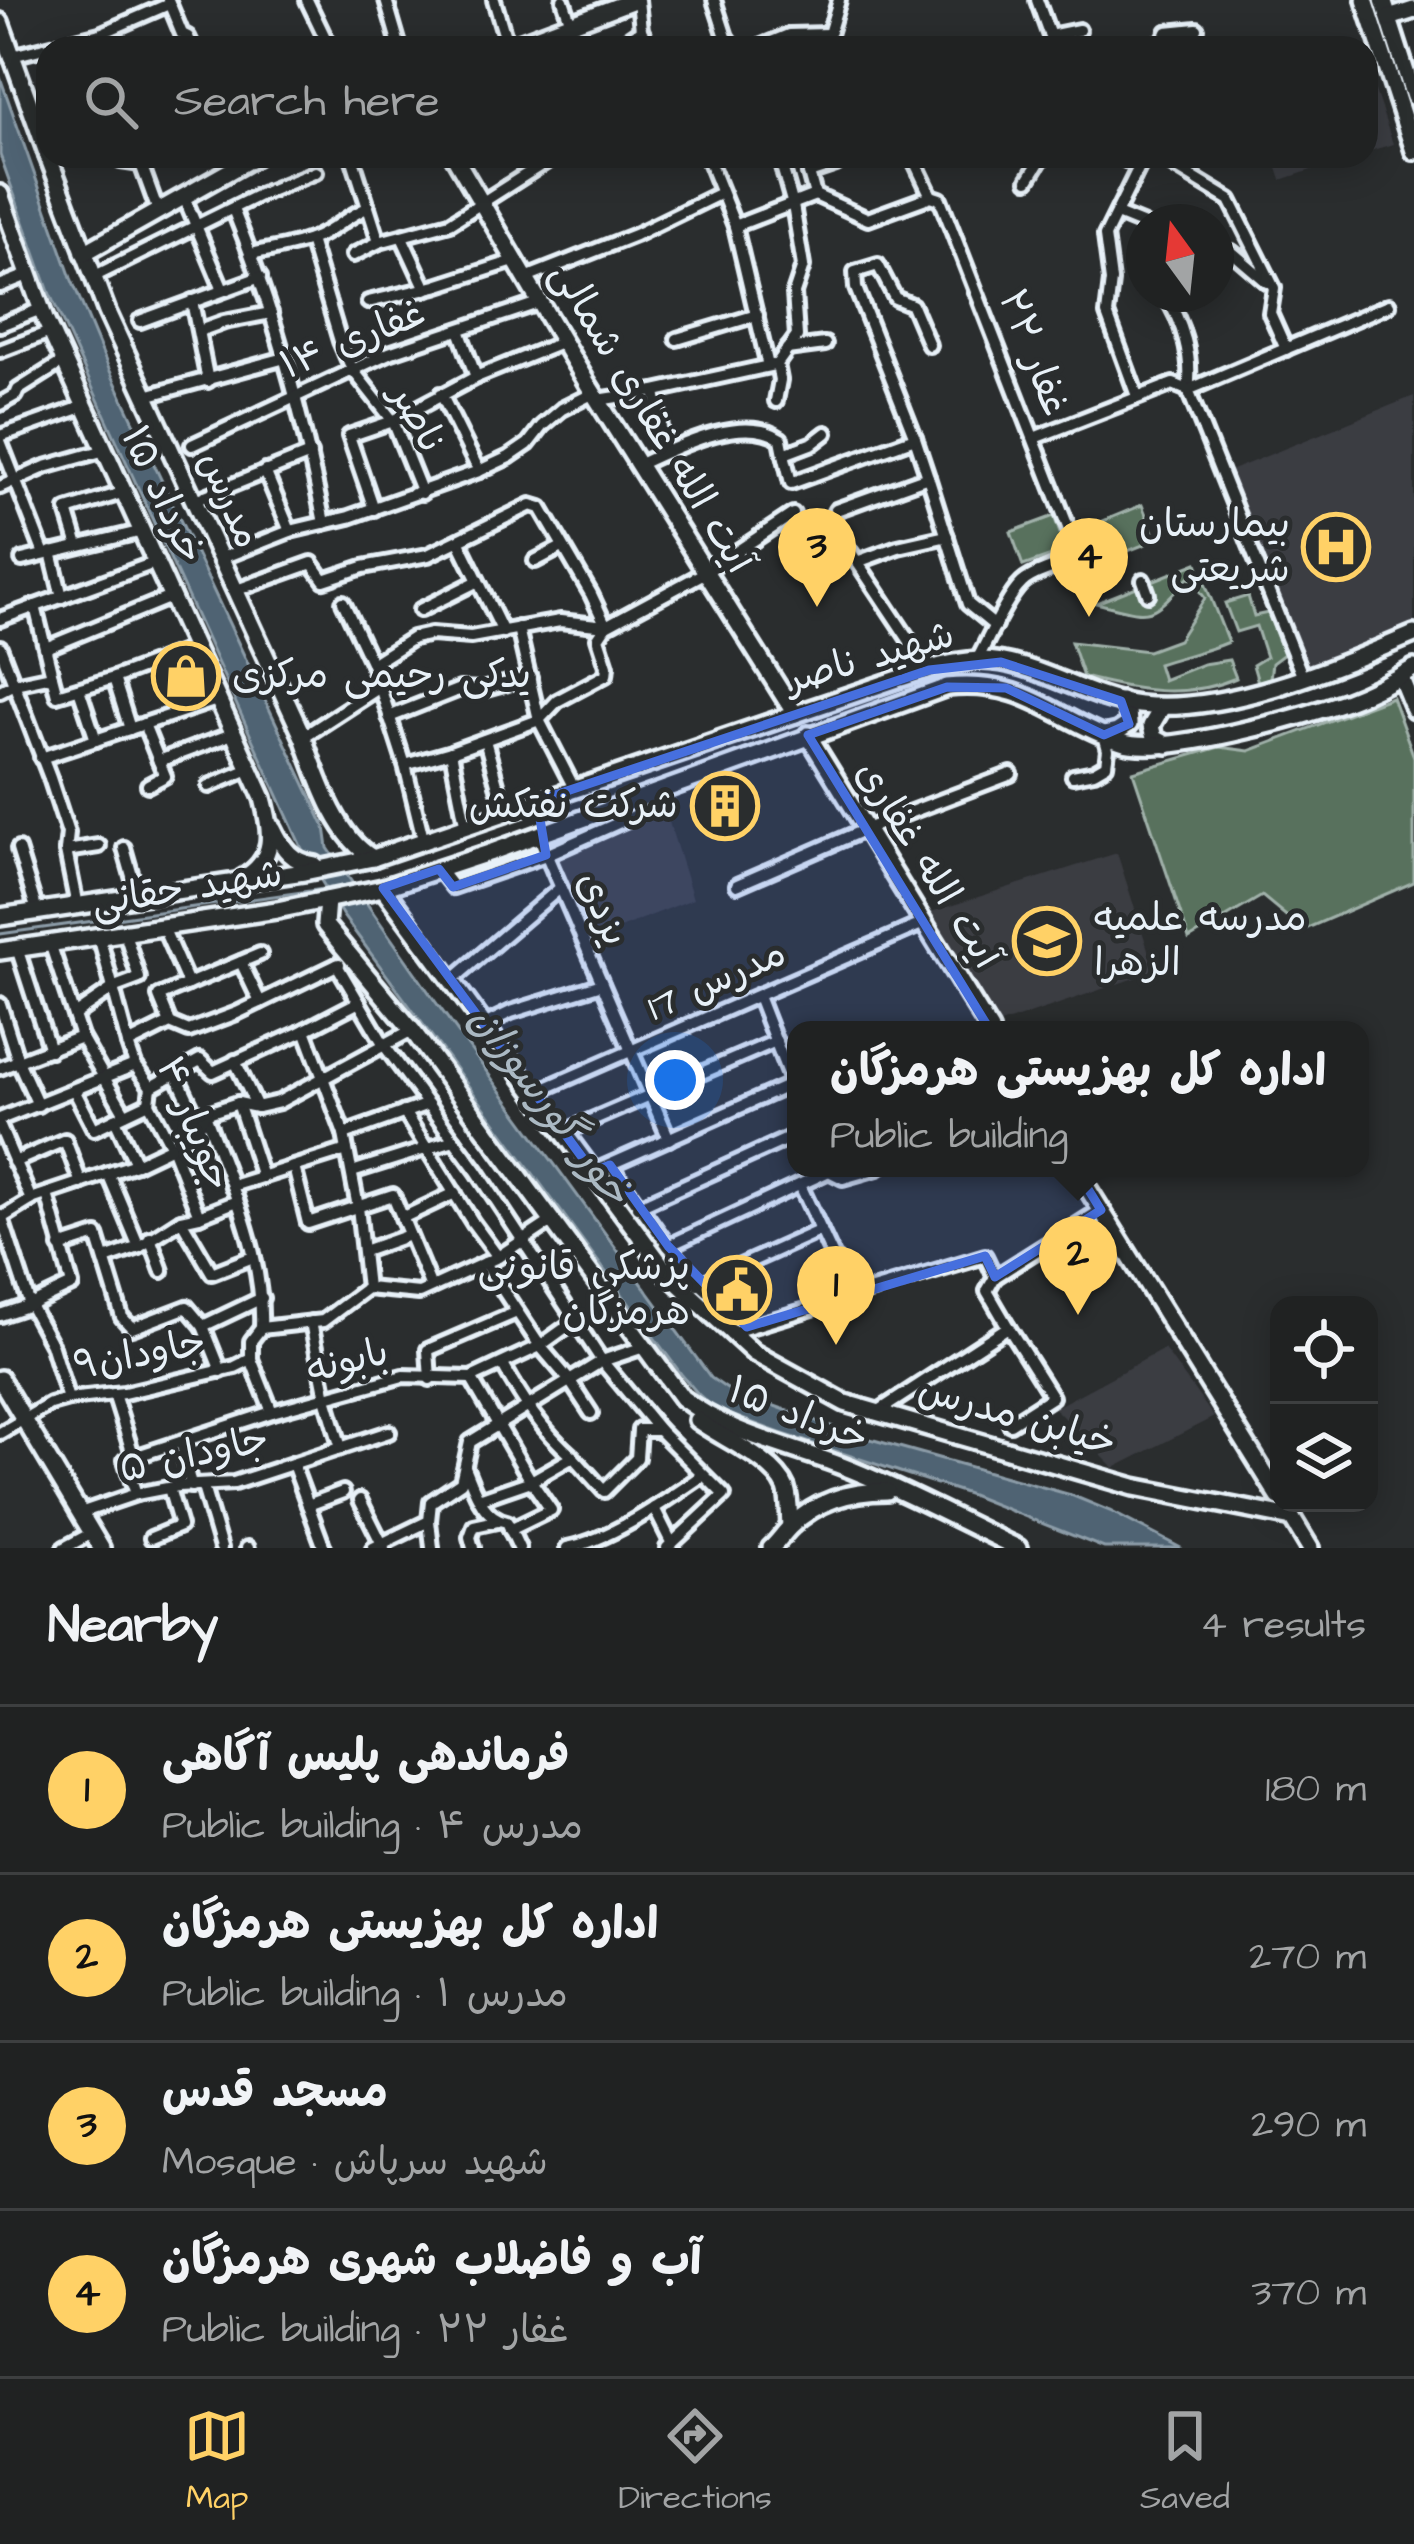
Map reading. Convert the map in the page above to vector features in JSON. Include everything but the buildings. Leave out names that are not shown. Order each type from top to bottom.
[{"type":"main road","points":[[539,36],[636,0]]},
{"type":"main road","points":[[1365,0],[1377,36]]},
{"type":"main road","points":[[1383,0],[1414,97]]},
{"type":"main road","points":[[1389,18],[1414,10]]},
{"type":"main road","name":"مدرس","points":[[0,22],[36,120]]},
{"type":"main road","points":[[1378,40],[1414,151]]},
{"type":"main road","name":"مدرس","points":[[54,168],[93,277],[303,737],[320,784],[358,847],[373,859]]},
{"type":"main road","points":[[84,253],[234,168]]},
{"type":"main road","name":"آیت الله غفاری شمالی","points":[[461,168],[563,342],[795,714]]},
{"type":"main road","name":"۱۵ خرداد","points":[[0,194],[6,225],[50,332],[251,768],[269,820],[289,855],[303,868]]},
{"type":"main road","name":"شهید ناصر","points":[[347,865],[424,843],[929,670],[977,660],[1001,662],[1134,705],[1162,706],[1220,701],[1303,678],[1414,634]]},
{"type":"main road","points":[[1407,672],[1414,710]]},
{"type":"main road","name":"شهید ناصر","points":[[374,890],[509,846],[947,687],[1006,688],[1137,746],[1167,745],[1311,712],[1407,672]]},
{"type":"main road","points":[[1104,735],[1129,724],[1128,710],[1121,701]]},
{"type":"main road","points":[[1162,706],[1150,726],[1154,738],[1167,745]]},
{"type":"main road","name":"آیت الله غفاری","points":[[808,735],[984,1021]]},
{"type":"main road","points":[[537,801],[535,820],[546,832]]},
{"type":"main road","points":[[501,815],[514,831],[509,846]]},
{"type":"main road","points":[[237,882],[264,862],[269,820]]},
{"type":"main road","name":"شهید حقانی","points":[[0,917],[347,865]]},
{"type":"main road","name":"شهید حقانی","points":[[9,950],[277,910],[374,890]]},
{"type":"main road","name":"خیابن مدرس","points":[[374,890],[451,981],[564,1132],[602,1168],[668,1275],[692,1287],[739,1330],[754,1353],[845,1403],[1134,1486],[1270,1504]]},
{"type":"main road","points":[[327,900],[325,926],[339,943]]},
{"type":"main road","points":[[277,910],[306,916],[339,943]]},
{"type":"main road","name":"۱۵ خرداد","points":[[339,943],[345,961],[412,1030],[682,1398],[729,1427],[844,1467],[1018,1548]]},
{"type":"main road","points":[[1081,1177],[1270,1482]]},
{"type":"main road","points":[[0,1379],[101,1548]]},
{"type":"main road","points":[[682,1398],[691,1415],[769,1464],[784,1484],[790,1526]]},
{"type":"main road","points":[[771,1548],[790,1526],[824,1503],[844,1496],[896,1491]]},
{"type":"main road","points":[[1289,1512],[1310,1548]]},
{"type":"street","points":[[307,0],[324,36]]},
{"type":"street","points":[[386,0],[396,36]]},
{"type":"street","points":[[494,0],[504,36]]},
{"type":"street","points":[[563,0],[571,24]]},
{"type":"street","points":[[636,0],[644,36]]},
{"type":"street","points":[[714,0],[725,36]]},
{"type":"street","points":[[787,36],[829,34],[839,0]]},
{"type":"street","points":[[1037,0],[1048,36]]},
{"type":"street","points":[[92,36],[169,2],[186,36]]},
{"type":"street","points":[[1165,36],[1197,29]]},
{"type":"street","points":[[632,36],[641,30]]},
{"type":"street","points":[[1064,36],[1079,30]]},
{"type":"street","points":[[12,56],[36,50]]},
{"type":"street","points":[[142,168],[158,211]]},
{"type":"street","points":[[355,168],[379,242]]},
{"type":"street","points":[[353,255],[379,242],[450,223],[536,168]]},
{"type":"street","points":[[712,168],[735,226],[757,316],[780,380],[776,401]]},
{"type":"street","points":[[219,559],[290,531],[374,509],[479,471],[528,444],[562,409],[596,396],[655,392],[773,365],[797,336],[794,293],[803,266],[782,168]]},
{"type":"street","points":[[809,168],[815,195]]},
{"type":"street","points":[[809,173],[824,168]]},
{"type":"street","name":"غفار ۲۲","points":[[918,168],[931,196],[940,199],[1075,545],[1071,556],[1056,568],[1020,584],[977,660]]},
{"type":"street","points":[[1028,181],[1036,168]]},
{"type":"street","points":[[1137,396],[1107,314],[1111,281],[1105,236],[1138,168]]},
{"type":"street","points":[[1180,168],[1230,200],[1274,288],[1270,313],[1286,349]]},
{"type":"street","points":[[93,277],[316,172]]},
{"type":"street","points":[[526,278],[635,236],[722,193]]},
{"type":"street","points":[[735,226],[815,195]]},
{"type":"street","points":[[815,195],[870,220],[931,196]]},
{"type":"street","points":[[184,196],[223,290]]},
{"type":"street","points":[[251,254],[310,240],[367,208]]},
{"type":"street","points":[[233,209],[272,313],[324,523]]},
{"type":"street","points":[[1117,214],[1126,218]]},
{"type":"street","points":[[402,236],[426,289]]},
{"type":"street","name":"ناصر","points":[[310,240],[352,369],[393,421],[422,493]]},
{"type":"street","points":[[1234,254],[1274,288]]},
{"type":"street","points":[[368,302],[517,260]]},
{"type":"street","points":[[929,345],[912,305],[895,298],[878,265],[855,272],[856,288],[915,438],[968,604],[995,626]]},
{"type":"street","points":[[0,286],[29,274]]},
{"type":"street","points":[[140,321],[260,277]]},
{"type":"street","points":[[192,301],[208,381]]},
{"type":"street","name":"غفاری ۱۴","points":[[192,445],[352,369],[541,302]]},
{"type":"street","points":[[1034,438],[1173,384],[1188,390],[1389,305]]},
{"type":"street","points":[[0,325],[41,309]]},
{"type":"street","points":[[1176,312],[1191,368],[1188,390],[1303,678]]},
{"type":"street","points":[[199,331],[272,313]]},
{"type":"street","points":[[677,339],[757,316]]},
{"type":"street","points":[[459,330],[476,377]]},
{"type":"street","points":[[0,351],[50,332]]},
{"type":"street","points":[[374,509],[349,436],[393,421],[476,377],[563,342]]},
{"type":"street","points":[[787,349],[825,344]]},
{"type":"street","points":[[146,396],[285,358]]},
{"type":"street","points":[[0,404],[64,361]]},
{"type":"street","points":[[655,392],[665,452]]},
{"type":"street","points":[[441,394],[479,471]]},
{"type":"street","points":[[62,597],[0,438],[85,406]]},
{"type":"street","points":[[640,464],[726,430],[772,433],[781,439],[791,483],[915,438]]},
{"type":"street","points":[[784,454],[826,433]]},
{"type":"street","points":[[0,487],[45,467],[105,450]]},
{"type":"street","points":[[194,501],[310,454]]},
{"type":"street","points":[[265,471],[290,531]]},
{"type":"street","points":[[928,477],[836,510],[830,521],[929,670]]},
{"type":"street","points":[[78,546],[67,510],[125,492]]},
{"type":"street","points":[[234,591],[312,563],[324,580],[410,561],[531,505],[541,508],[605,626]]},
{"type":"street","points":[[405,764],[539,720],[557,701],[606,675],[598,638],[605,626],[706,572],[793,514]]},
{"type":"street","points":[[22,560],[143,531]]},
{"type":"street","points":[[857,562],[947,536]]},
{"type":"street","points":[[459,542],[503,632]]},
{"type":"street","points":[[535,561],[562,547]]},
{"type":"street","points":[[0,619],[157,562]]},
{"type":"street","points":[[1143,580],[1148,594]]},
{"type":"street","points":[[420,610],[478,581]]},
{"type":"street","points":[[46,648],[172,596]]},
{"type":"street","points":[[343,602],[380,687],[424,843]]},
{"type":"street","points":[[35,606],[57,695],[196,647]]},
{"type":"street","points":[[372,664],[413,638],[431,634],[471,637],[560,621],[605,626]]},
{"type":"street","points":[[518,628],[539,720],[574,788]]},
{"type":"street","points":[[0,646],[68,833],[66,851],[76,906]]},
{"type":"street","points":[[0,691],[52,676]]},
{"type":"street","points":[[389,717],[460,689],[482,690],[530,677]]},
{"type":"street","points":[[114,678],[130,729]]},
{"type":"street","points":[[303,737],[380,687]]},
{"type":"street","points":[[79,689],[96,740]]},
{"type":"street","points":[[41,758],[220,699]]},
{"type":"street","points":[[144,724],[165,776],[148,785]]},
{"type":"street","points":[[159,761],[235,733]]},
{"type":"street","points":[[1073,776],[1106,765],[1104,735]]},
{"type":"street","points":[[484,740],[501,815]]},
{"type":"street","points":[[451,752],[466,828]]},
{"type":"street","points":[[209,786],[251,768]]},
{"type":"street","points":[[737,886],[866,829],[1011,774]]},
{"type":"street","points":[[439,869],[453,887],[547,855],[636,815]]},
{"type":"street","name":"یزدی","points":[[546,832],[547,855],[560,888],[669,1138]]},
{"type":"street","points":[[66,851],[99,846]]},
{"type":"street","points":[[124,848],[138,897]]},
{"type":"street","points":[[18,849],[37,911]]},
{"type":"street","points":[[451,981],[560,888]]},
{"type":"street","name":"مدرس 17","points":[[534,1093],[924,923]]},
{"type":"street","points":[[164,927],[188,984]]},
{"type":"street","points":[[74,1015],[115,987],[139,978],[125,933]]},
{"type":"street","name":"جویبار ۴","points":[[99,936],[135,1065],[151,1087],[149,1103],[199,1216],[181,1220],[212,1273],[253,1257]]},
{"type":"street","points":[[50,944],[81,1036],[120,1117],[136,1164]]},
{"type":"street","points":[[9,950],[50,1050]]},
{"type":"street","points":[[260,953],[159,996],[170,1023],[189,1031],[345,961],[359,1001],[384,1045],[525,1240],[602,1361],[659,1430],[724,1495],[669,1546],[654,1508]]},
{"type":"street","points":[[241,962],[260,1002]]},
{"type":"street","points":[[484,1025],[602,984]]},
{"type":"street","points":[[758,996],[787,1070]]},
{"type":"street","points":[[189,1031],[200,1060],[213,1072],[359,1001]]},
{"type":"street","points":[[0,1004],[38,1105]]},
{"type":"street","points":[[128,1044],[170,1023]]},
{"type":"street","points":[[305,1030],[344,1134],[367,1288]]},
{"type":"street","points":[[68,1399],[1,1217],[31,1200],[172,1148],[192,1135],[202,1119],[238,1103],[257,1107],[279,1102],[412,1030]]},
{"type":"street","points":[[0,1068],[81,1036]]},
{"type":"street","points":[[564,1132],[776,1041]]},
{"type":"street","points":[[151,1087],[200,1060]]},
{"type":"street","points":[[236,1060],[257,1107]]},
{"type":"street","points":[[31,1200],[4,1150],[0,1123],[135,1065]]},
{"type":"street","points":[[176,1074],[202,1119],[238,1202],[262,1298],[261,1328],[323,1321],[367,1288],[419,1293],[498,1257],[552,1221]]},
{"type":"street","points":[[74,1090],[94,1129],[149,1103]]},
{"type":"street","points":[[602,1168],[787,1092]]},
{"type":"street","points":[[238,1103],[262,1177]]},
{"type":"street","points":[[344,1134],[428,1104]]},
{"type":"street","points":[[404,1112],[498,1257]]},
{"type":"street","points":[[787,1139],[630,1209],[668,1246],[692,1287],[821,1230]]},
{"type":"street","points":[[14,1162],[65,1140],[81,1183]]},
{"type":"street","points":[[352,1172],[454,1140]]},
{"type":"street","points":[[232,1186],[347,1150]]},
{"type":"street","points":[[294,1166],[308,1223],[393,1195],[431,1287]]},
{"type":"street","points":[[108,1173],[139,1247]]},
{"type":"street","points":[[668,1246],[815,1177]]},
{"type":"street","points":[[800,1185],[851,1295]]},
{"type":"street","points":[[402,1218],[455,1193]]},
{"type":"street","points":[[0,1315],[72,1285],[46,1194]]},
{"type":"street","points":[[199,1216],[238,1202]]},
{"type":"street","points":[[1010,1424],[1052,1397],[988,1291],[995,1277],[1101,1210]]},
{"type":"street","points":[[105,1259],[139,1247],[181,1220]]},
{"type":"street","points":[[60,1247],[97,1235],[122,1317],[132,1328],[187,1307],[203,1326],[221,1371]]},
{"type":"street","points":[[364,1251],[409,1235]]},
{"type":"street","points":[[150,1238],[162,1271]]},
{"type":"street","points":[[739,1330],[985,1256],[995,1277]]},
{"type":"street","points":[[484,1263],[591,1413]]},
{"type":"street","points":[[203,1326],[262,1298]]},
{"type":"street","points":[[430,1378],[428,1349],[517,1312]]},
{"type":"street","name":"بابونه","points":[[129,1459],[403,1376],[471,1378],[540,1346],[576,1320]]},
{"type":"street","points":[[311,1322],[341,1448]]},
{"type":"street","points":[[879,1411],[1008,1327]]},
{"type":"street","name":"جاودان۹","points":[[0,1433],[50,1404],[221,1371],[251,1359],[251,1341],[261,1328]]},
{"type":"street","points":[[432,1548],[431,1502],[461,1482],[470,1442],[602,1361],[644,1347]]},
{"type":"street","points":[[251,1359],[272,1412]]},
{"type":"street","points":[[503,1365],[526,1408],[604,1491],[637,1458],[639,1430],[659,1430]]},
{"type":"street","points":[[471,1378],[551,1510],[510,1530]]},
{"type":"street","points":[[113,1394],[136,1495]]},
{"type":"street","name":"جاودان ۵","points":[[80,1513],[169,1488],[234,1483],[389,1432]]},
{"type":"street","points":[[181,1442],[221,1548]]},
{"type":"street","points":[[479,1499],[531,1481],[573,1457]]},
{"type":"street","points":[[293,1464],[324,1548]]},
{"type":"street","points":[[463,1464],[483,1507],[497,1521]]},
{"type":"street","points":[[567,1548],[599,1544],[702,1476]]},
{"type":"street","points":[[160,1540],[180,1526],[169,1488]]},
{"type":"street","points":[[308,1505],[344,1492]]},
{"type":"street","points":[[360,1500],[380,1547],[429,1521]]},
{"type":"street","points":[[473,1548],[474,1526],[497,1521],[507,1522],[519,1548]]},
{"type":"street","points":[[64,1548],[92,1532]]},
{"type":"highlighted area","points":[[1001,662],[1121,701],[1129,724],[1104,735],[1006,688],[947,687],[808,735],[1101,1210],[995,1277],[985,1256],[747,1327],[668,1246],[610,1165],[593,1172],[383,888],[439,869],[453,887],[546,855],[537,801],[929,670]]},
{"type":"shaded area","points":[[1378,100],[1393,144],[1378,148]]},
{"type":"shaded area","points":[[1277,168],[1318,168],[1281,180]]},
{"type":"shaded area","name":"بیمارستان شریعتی","points":[[1414,396],[1414,622],[1309,665],[1227,472]]},
{"type":"shaded area","points":[[663,803],[693,899],[594,938],[550,842]]},
{"type":"shaded area","name":"مدرسه علمیه الزهرا","points":[[1117,853],[1155,971],[1009,1021],[995,1021],[931,912]]},
{"type":"shaded area","points":[[1164,1349],[1214,1417],[1114,1468],[1054,1408]]},
{"type":"green space","points":[[1142,505],[1156,540],[1095,564],[1081,530]]},
{"type":"green space","points":[[1054,516],[1066,551],[1023,566],[1011,532]]},
{"type":"green space","points":[[1197,563],[1228,642],[1158,664],[1163,680],[1203,664],[1229,660],[1236,678],[1179,691],[1140,689],[1083,677],[1071,642],[1148,651],[1178,640],[1205,598],[1189,577],[1148,612],[1096,603],[1139,586],[1143,600],[1156,596],[1152,581]]},
{"type":"green space","points":[[1248,596],[1254,616],[1268,613],[1284,654],[1272,663],[1270,678],[1258,682],[1253,665],[1266,657],[1256,626],[1236,632],[1225,603]]},
{"type":"green space","points":[[1392,697],[1414,757],[1414,882],[1303,930],[1262,896],[1189,939],[1133,772],[1219,747],[1249,751]]},
{"type":"water","points":[[0,77],[71,278],[109,369],[325,827],[328,848],[711,1378],[727,1389],[856,1435],[1071,1495],[1181,1548],[1104,1548],[971,1495],[715,1409],[681,1374],[343,916],[304,853],[49,292],[0,155]]},
{"type":"waterway","points":[[0,934],[331,888]]},
{"type":"place","name":"بیمارستان شریعتی","points":[[1336,547]]},
{"type":"place","name":"مسجد قدس","points":[[817,607]]},
{"type":"place","name":"آب و فاضلاب شهری هرمزگان","points":[[1089,617]]},
{"type":"place","name":"یدکی رحیمی مرکزی","points":[[186,676]]},
{"type":"place","name":"شرکت نفتکش","points":[[725,806]]},
{"type":"place","name":"مدرسه علمیه الزهرا","points":[[1047,941]]},
{"type":"place","name":"پزشکی قانونی هرمزگان","points":[[737,1290]]},
{"type":"place","name":"اداره کل بهزیستی هرمزگان","points":[[1078,1315]]},
{"type":"place","name":"فرماندهی پلیس آگاهی","points":[[836,1345]]},
{"type":"water label","name":"خور گورسوزان","points":[[549,1106]]}]
